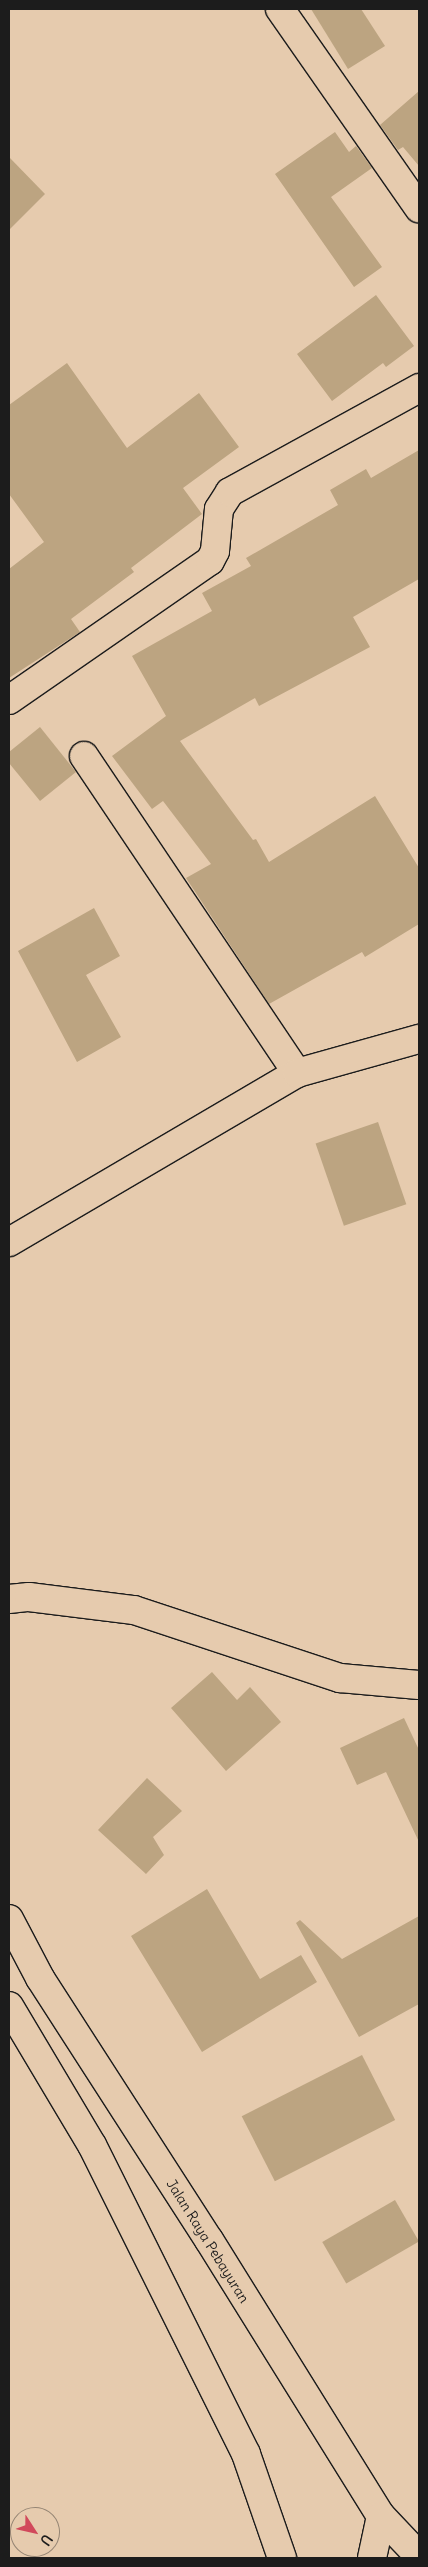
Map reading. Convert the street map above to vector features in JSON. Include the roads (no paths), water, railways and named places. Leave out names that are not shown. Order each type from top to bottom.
[{"type":"street","points":[[280,9],[419,208]]},
{"type":"street","points":[[9,700],[210,561],[215,551],[220,509],[223,499],[230,492],[419,388]]},
{"type":"street","points":[[84,756],[297,1074]]},
{"type":"street","points":[[9,1242],[297,1074],[419,1039]]},
{"type":"street","points":[[9,1599],[29,1598],[134,1610],[340,1678],[419,1685]]},
{"type":"street","name":"Jalan Raya Pebayuran","points":[[9,1919],[40,1978],[209,2240],[381,2516],[419,2556]]},
{"type":"street","points":[[9,2006],[92,2145],[246,2454],[282,2558]]},
{"type":"street","points":[[372,2558],[381,2516]]}]
